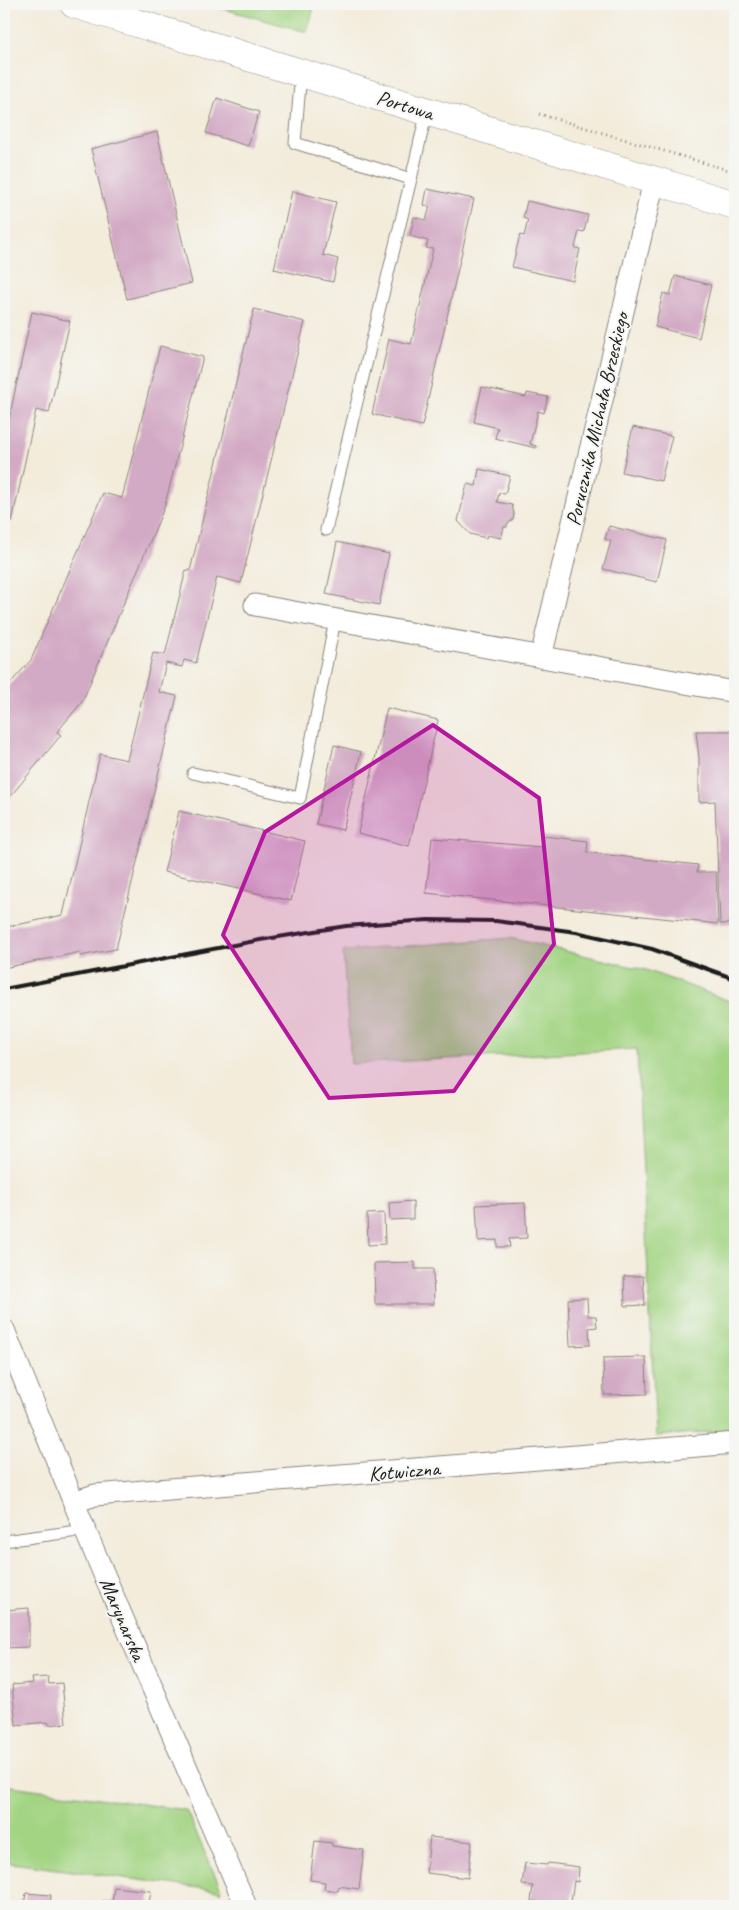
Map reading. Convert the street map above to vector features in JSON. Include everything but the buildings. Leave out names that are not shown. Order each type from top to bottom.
[{"type":"street","name":"Portowa","points":[[74,4],[735,206]]},
{"type":"street","name":"Porucznika Michała Brzeskiego","points":[[541,657],[654,181]]},
{"type":"street","points":[[254,605],[735,692]]},
{"type":"street","name":"Marynarska","points":[[4,1330],[85,1530],[246,1906]]},
{"type":"street","name":"Kotwiczna","points":[[74,1502],[95,1496],[735,1443]]},
{"type":"lane","points":[[302,73],[295,142],[410,179]]},
{"type":"lane","points":[[326,530],[427,111]]},
{"type":"lane","points":[[193,773],[300,798],[336,620]]},
{"type":"lane","points":[[4,1541],[85,1530]]},
{"type":"highlighted area","points":[[433,725],[539,798],[554,944],[454,1091],[329,1098],[223,935],[265,832]]},
{"type":"green space","points":[[206,4],[315,4],[307,32]]},
{"type":"green space","points":[[510,938],[646,970],[735,1003],[735,1430],[656,1436],[637,1049],[351,1064],[343,951]]},
{"type":"green space","points":[[4,1785],[186,1810],[222,1891],[4,1862]]},
{"type":"railway","points":[[4,989],[260,940],[346,926],[428,920],[496,921],[576,932],[652,949],[735,979]]}]
